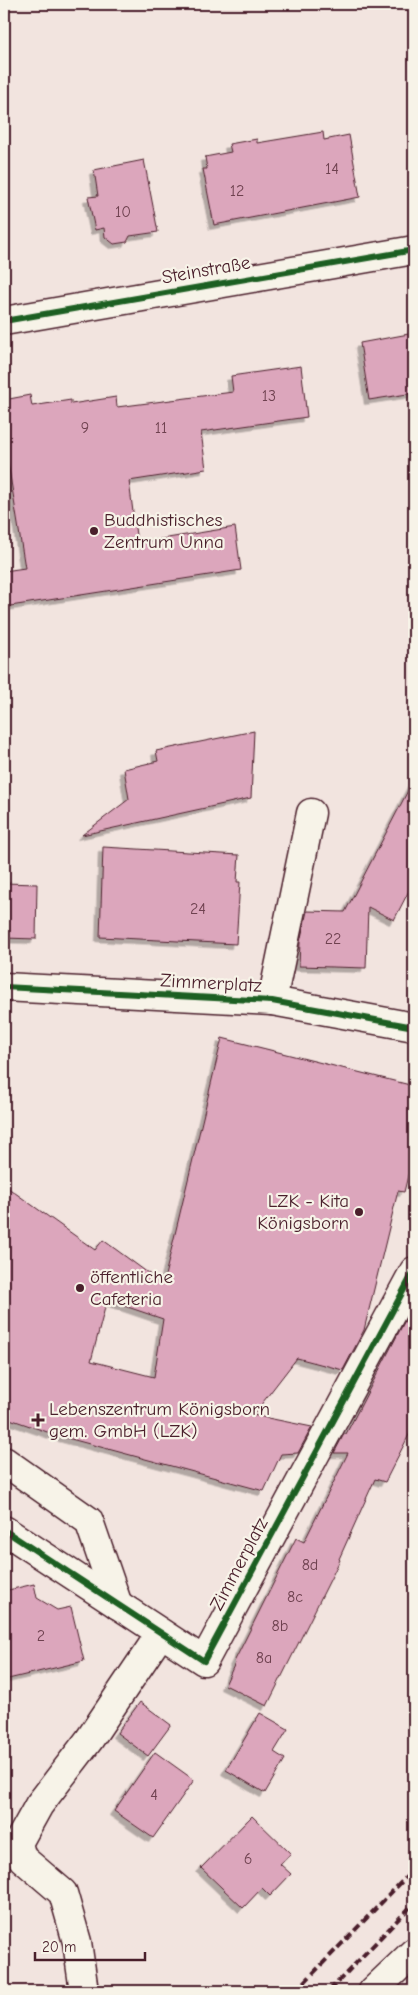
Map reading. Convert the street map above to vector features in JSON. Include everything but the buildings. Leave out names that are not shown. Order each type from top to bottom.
[{"type":"street","name":"Steinstraße","points":[[4,321],[414,250]]},
{"type":"street","points":[[272,1001],[311,813]]},
{"type":"street","name":"Zimmerplatz","points":[[4,987],[272,1001],[414,1027]]},
{"type":"street","name":"Zimmerplatz","points":[[7,1538],[118,1605],[204,1661],[414,1270]]},
{"type":"street","points":[[4,1461],[89,1521],[118,1605]]},
{"type":"street","points":[[84,1991],[77,1942],[64,1893],[22,1858],[18,1844],[39,1805],[89,1740],[161,1633]]},
{"type":"street","points":[[373,1991],[414,1952]]},
{"type":"railway","points":[[296,1991],[414,1869]]},
{"type":"railway","points":[[329,1991],[414,1903]]},
{"type":"cycle path","points":[[4,321],[414,250]]},
{"type":"cycle path","points":[[4,987],[272,1001],[414,1027]]},
{"type":"cycle path","points":[[4,1530],[204,1661],[414,1271]]},
{"type":"place","name":"Buddhistisches Zentrum Unna","points":[[94,531]]},
{"type":"place","name":"LZK - Kita Königsborn","points":[[359,1212]]},
{"type":"place","name":"öffentliche Cafeteria","points":[[80,1288]]},
{"type":"place","name":"Lebenszentrum Königsborn gem. GmbH (LZK)","points":[[38,1420]]}]
